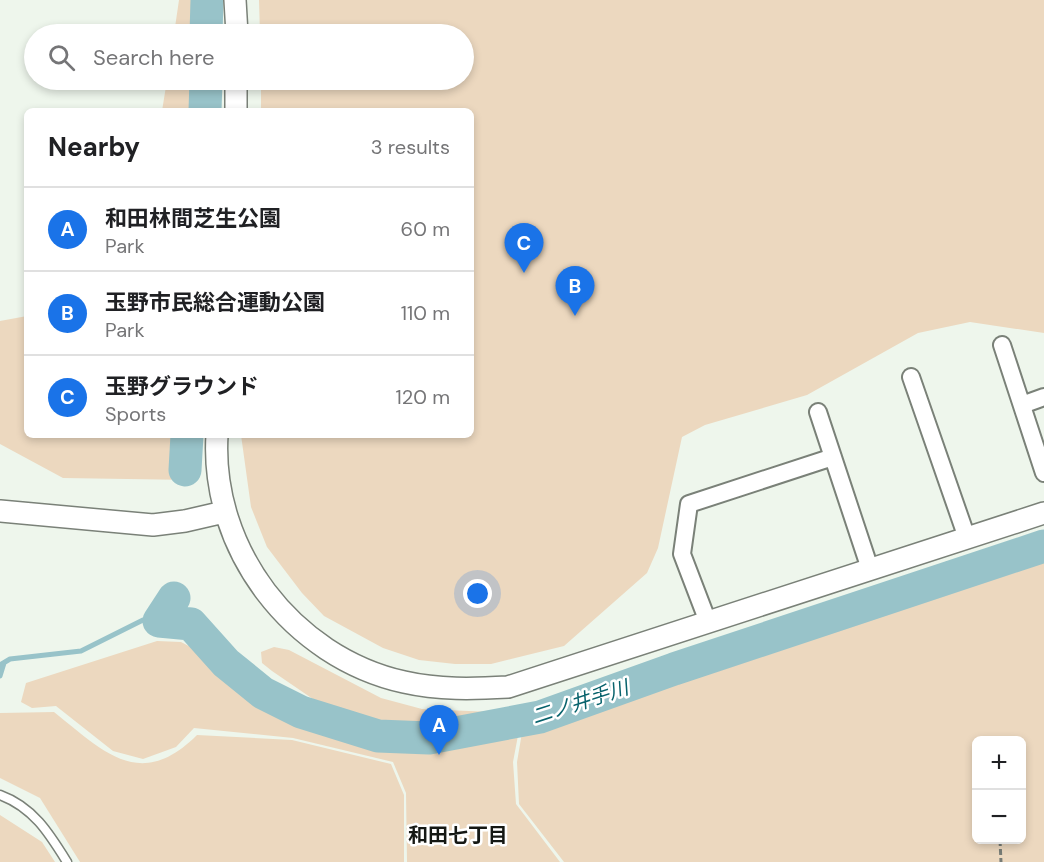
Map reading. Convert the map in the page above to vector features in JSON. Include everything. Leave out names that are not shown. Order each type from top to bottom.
[{"type":"street","points":[[235,0],[236,24]]},
{"type":"street","points":[[236,90],[236,108]]},
{"type":"street","points":[[1002,345],[1044,473]]},
{"type":"street","points":[[911,377],[967,538]]},
{"type":"street","points":[[1022,405],[1044,397]]},
{"type":"street","points":[[818,412],[870,569]]},
{"type":"street","points":[[217,438],[224,512],[259,586],[291,621],[326,648],[360,668],[402,682],[445,689],[508,687],[1044,513]]},
{"type":"street","points":[[708,622],[682,554],[689,504],[833,457]]},
{"type":"street","points":[[0,511],[153,525],[185,521],[224,512]]},
{"type":"lane","points":[[0,795],[15,801],[43,824],[68,862]]},
{"type":"path","points":[[1000,844],[1001,862]]},
{"type":"shaded area","points":[[179,0],[214,0],[215,24],[175,24]]},
{"type":"shaded area","points":[[259,0],[1044,0],[1044,333],[970,322],[918,333],[807,395],[705,425],[682,437],[658,548],[647,573],[564,646],[491,664],[455,664],[419,660],[383,648],[324,616],[302,593],[267,547],[251,507],[241,438],[474,438],[474,108],[261,108],[261,90],[474,90],[474,24],[260,24]]},
{"type":"shaded area","points":[[165,90],[216,90],[216,108],[162,108]]},
{"type":"shaded area","points":[[24,317],[24,438],[194,438],[191,480],[63,478],[0,444],[0,321]]},
{"type":"shaded area","points":[[1044,537],[1044,862],[564,862],[519,804],[517,762],[526,709]]},
{"type":"shaded area","points":[[157,641],[181,642],[206,655],[250,694],[310,726],[367,740],[427,746],[468,739],[501,712],[523,709],[513,762],[516,804],[560,862],[407,862],[406,793],[393,762],[293,738],[194,728],[176,747],[143,759],[113,751],[56,706],[32,708],[21,702],[26,683]]},
{"type":"shaded area","points":[[274,647],[289,650],[381,698],[422,709],[492,712],[463,737],[432,743],[380,734],[348,723],[262,663],[261,652]]},
{"type":"shaded area","points":[[54,712],[106,751],[122,760],[140,763],[158,761],[176,752],[197,735],[292,740],[391,764],[404,795],[404,862],[80,862],[40,798],[0,778],[0,713]]},
{"type":"shaded area","points":[[0,815],[42,842],[55,862],[0,862]]},
{"type":"waterway","name":"二ノ井手川","points":[[206,24],[207,0]]},
{"type":"waterway","name":"二ノ井手川","points":[[205,108],[206,90]]},
{"type":"waterway","name":"二ノ井手川","points":[[185,470],[187,438]]},
{"type":"waterway","name":"二ノ井手川","points":[[174,598],[159,621],[191,624],[226,663],[263,693],[301,712],[378,736],[429,738],[540,717],[674,669],[1044,546]]},
{"type":"waterway","points":[[0,665],[10,659],[81,651],[143,620],[159,621]]},
{"type":"waterway","points":[[0,676],[4,663]]},
{"type":"place","name":"玉野グラウンド","points":[[524,273]]},
{"type":"place","name":"玉野市民総合運動公園","points":[[575,316]]},
{"type":"place","name":"和田林間芝生公園","points":[[439,755]]},
{"type":"district","name":"和田七丁目","points":[[458,835]]}]
